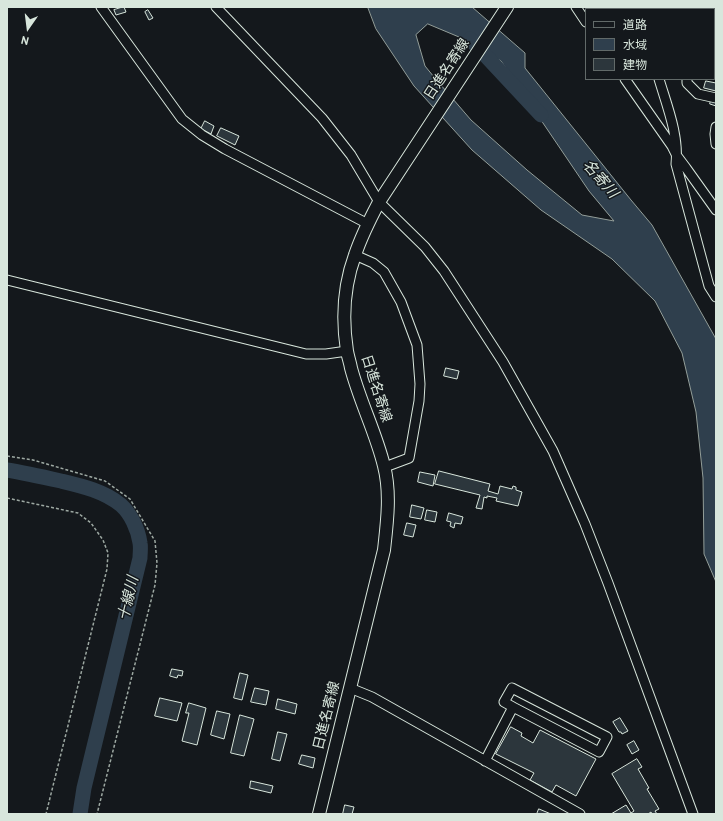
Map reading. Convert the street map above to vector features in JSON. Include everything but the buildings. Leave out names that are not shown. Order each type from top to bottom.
[{"type":"main road","name":"日進名寄線","points":[[319,814],[384,550],[387,523],[388,494],[385,467],[356,385],[347,351],[344,322],[348,282],[355,254],[379,202],[507,7]]},
{"type":"street","points":[[101,7],[182,119],[202,135],[225,150],[368,224]]},
{"type":"street","points":[[216,7],[322,118],[351,155],[379,202],[424,247],[444,271],[503,362],[553,451],[586,524],[693,814]]},
{"type":"street","points":[[576,7],[585,20]]},
{"type":"street","points":[[626,80],[672,146],[677,156],[716,210]]},
{"type":"street","points":[[659,80],[675,132],[677,156],[676,164],[709,286],[716,297]]},
{"type":"street","points":[[687,80],[687,83],[698,94],[716,98]]},
{"type":"street","points":[[716,127],[714,134],[716,144]]},
{"type":"street","points":[[355,254],[373,263],[384,272],[401,302],[417,345],[420,384],[419,401],[408,458],[385,467]]},
{"type":"street","points":[[7,280],[306,354],[326,354],[347,351]]},
{"type":"street","points":[[350,688],[372,697],[580,814]]},
{"type":"street","points":[[512,688],[561,713],[607,737],[599,752],[504,702],[512,688]]},
{"type":"street","points":[[485,761],[513,707]]},
{"type":"street","points":[[553,728],[561,713]]},
{"type":"path","points":[[7,456],[33,460],[105,481],[130,499],[155,541],[155,585],[97,814]]},
{"type":"path","points":[[7,498],[78,513],[91,523],[103,540],[108,553],[107,569],[46,814]]},
{"type":"water","points":[[368,7],[472,7],[525,53],[525,68],[652,225],[716,339],[716,582],[704,554],[703,478],[696,412],[682,353],[655,301],[612,259],[541,210],[472,150],[414,86],[376,29]],"holes":[[[428,24],[459,37],[501,61],[589,191],[614,221],[582,215],[527,170],[471,120],[434,77],[425,66],[416,35]]]},
{"type":"waterway","name":"名寄川","points":[[470,39],[541,115]]},
{"type":"waterway","name":"十線川","points":[[7,470],[77,485],[107,496],[121,505],[128,513],[134,522],[139,538],[140,558],[84,788],[80,814]]}]
